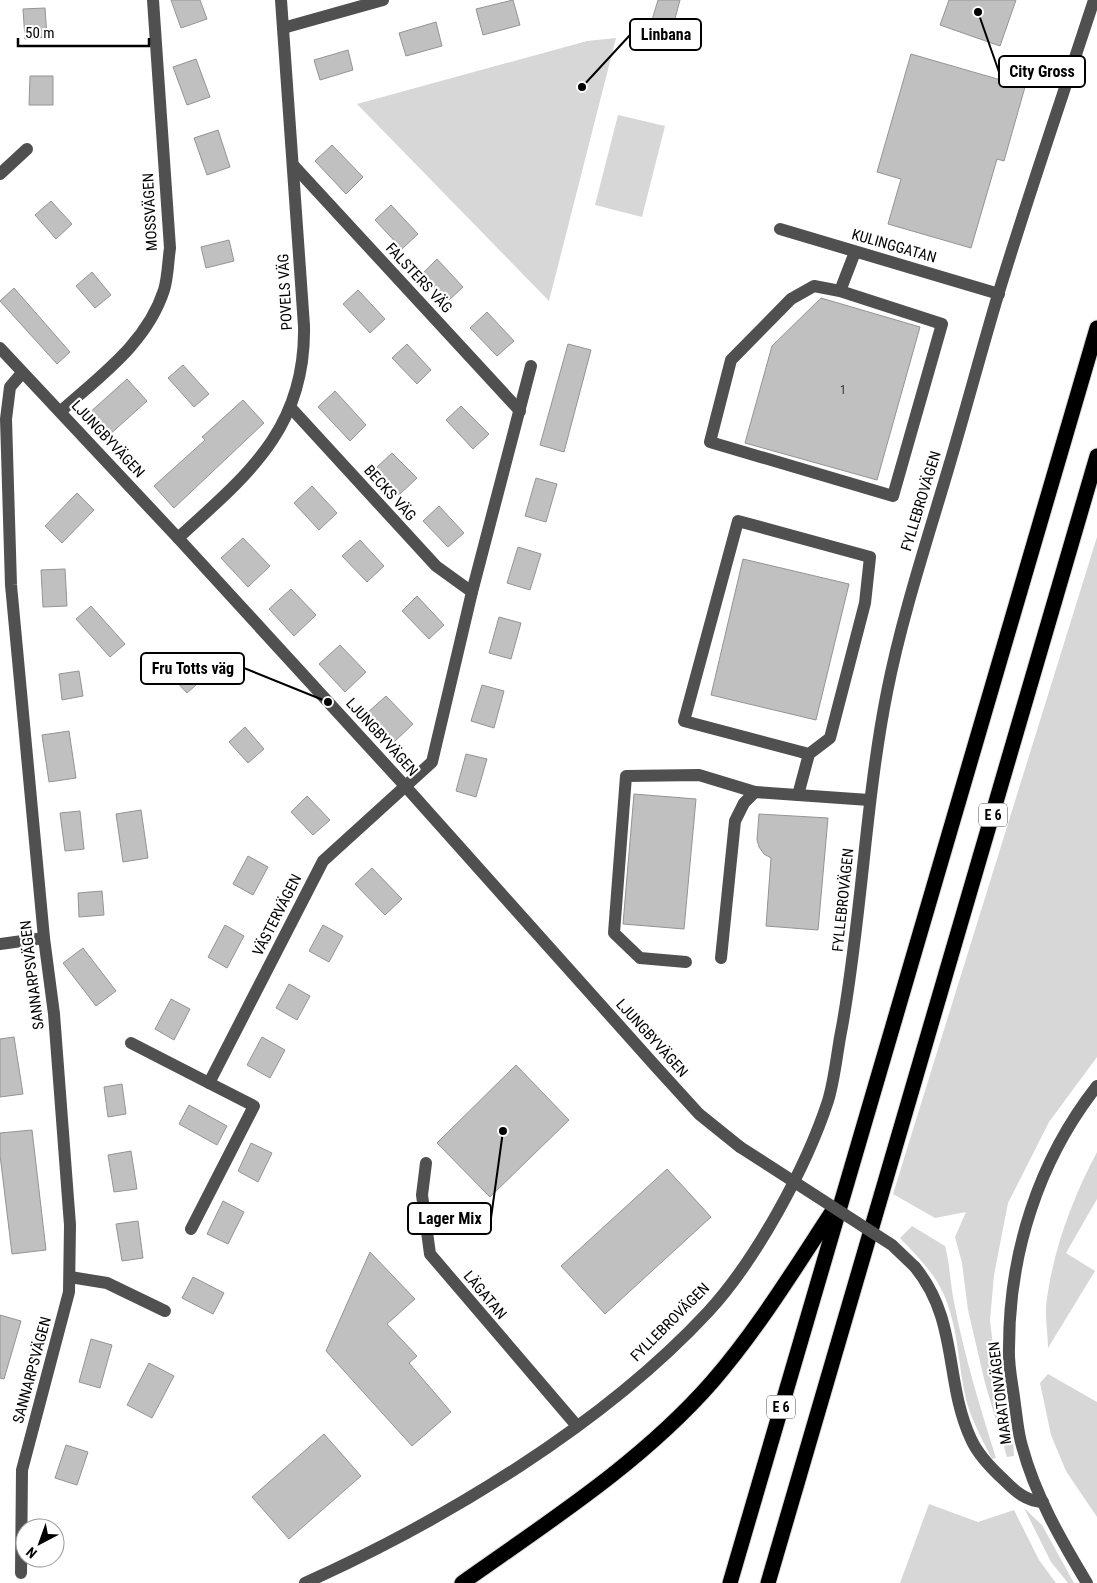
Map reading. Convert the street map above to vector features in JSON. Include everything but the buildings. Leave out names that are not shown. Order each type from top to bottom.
[{"type":"highway","name":"E 6","points":[[730,1583],[1097,328]]},
{"type":"highway","name":"E 6","points":[[768,1583],[1097,456]]},
{"type":"highway","points":[[462,1583],[576,1502],[629,1461],[674,1422],[711,1383],[743,1344],[843,1196]]},
{"type":"street","name":"MOSSVÄGEN","points":[[61,411],[127,352],[154,314],[164,288],[170,248],[152,0]]},
{"type":"street","name":"POVELS VÄG","points":[[178,538],[253,468],[275,438],[291,408],[301,371],[304,340],[294,166],[281,0]]},
{"type":"street","points":[[283,28],[383,0]]},
{"type":"street","name":"FYLLEBROVÄGEN","points":[[305,1583],[362,1557],[454,1507],[577,1426],[642,1374],[709,1311],[754,1252],[802,1168],[829,1098],[850,983],[869,800],[887,691],[912,589],[999,294],[1094,0]]},
{"type":"street","points":[[0,174],[28,149]]},
{"type":"street","name":"FALSTERS VÄG","points":[[294,166],[520,411]]},
{"type":"street","name":"KULINGGATAN","points":[[780,229],[999,294]]},
{"type":"street","points":[[840,291],[854,252]]},
{"type":"street","points":[[814,286],[840,291],[942,324],[893,496],[710,442],[731,360],[792,299],[814,286]]},
{"type":"street","name":"LJUNGBYVÄGEN","points":[[0,348],[22,373],[61,411],[406,787],[699,1114],[740,1147],[892,1245],[915,1267],[933,1294],[947,1330],[958,1402],[971,1440],[990,1466],[1013,1489],[1028,1499],[1043,1502]]},
{"type":"street","name":"VÄSTERVÄGEN","points":[[209,1083],[323,861],[432,762],[472,592],[531,366]]},
{"type":"street","name":"SANNARPSVÄGEN","points":[[21,1573],[22,1470],[69,1292],[70,1277],[70,1225],[54,1014],[6,585],[4,461],[8,394],[12,383],[22,373]]},
{"type":"street","name":"BECKS VÄG","points":[[291,408],[436,566],[472,592]]},
{"type":"street","points":[[798,795],[809,754],[830,738],[865,603],[870,557],[738,521],[684,720],[809,754]]},
{"type":"street","points":[[686,962],[640,958],[614,933],[626,776],[699,775],[755,792],[869,800]]},
{"type":"street","points":[[721,958],[735,821],[744,803],[755,792]]},
{"type":"street","points":[[0,944],[44,938]]},
{"type":"street","points":[[131,1044],[254,1106],[191,1230]]},
{"type":"street","name":"MARATONVÄGEN","points":[[1087,1583],[1062,1542],[1043,1502],[1021,1445],[1008,1350],[1014,1277],[1031,1208],[1044,1175],[1070,1125],[1097,1086]]},
{"type":"street","name":"LÄGATAN","points":[[426,1163],[422,1195],[430,1254],[577,1426]]},
{"type":"street","points":[[70,1277],[107,1284],[165,1311]]},
{"type":"shaded area","points":[[616,38],[549,301],[357,104],[587,41]]},
{"type":"shaded area","points":[[618,115],[665,126],[642,217],[595,205]]},
{"type":"shaded area","points":[[1097,537],[1097,1057],[1049,1122],[1008,1203],[994,1275],[990,1320],[997,1382],[1013,1440],[1014,1456],[1007,1457],[985,1383],[968,1310],[962,1263],[955,1237],[966,1212],[935,1218],[893,1194]]},
{"type":"shaded area","points":[[1097,1152],[1097,1199],[1066,1253],[1095,1271],[1048,1348],[1046,1304],[1054,1260],[1072,1205]]},
{"type":"shaded area","points":[[912,1226],[945,1246],[963,1342],[996,1458],[992,1459],[975,1425],[967,1403],[953,1322],[944,1295],[930,1272],[900,1238]]},
{"type":"shaded area","points":[[1048,1374],[1097,1402],[1097,1517],[1066,1471],[1051,1435],[1040,1383]]},
{"type":"shaded area","points":[[929,1504],[978,1522],[1014,1510],[1039,1560],[1056,1583],[900,1583]]},
{"type":"shaded area","points":[[1024,1508],[1042,1525],[1074,1583],[1068,1583],[1051,1562]]},
{"type":"place","name":"City Gross","points":[[978,12]]},
{"type":"place","name":"Linbana","points":[[582,87]]},
{"type":"place","name":"Fru Totts väg","points":[[328,702]]},
{"type":"place","name":"Lager Mix","points":[[503,1131]]}]
